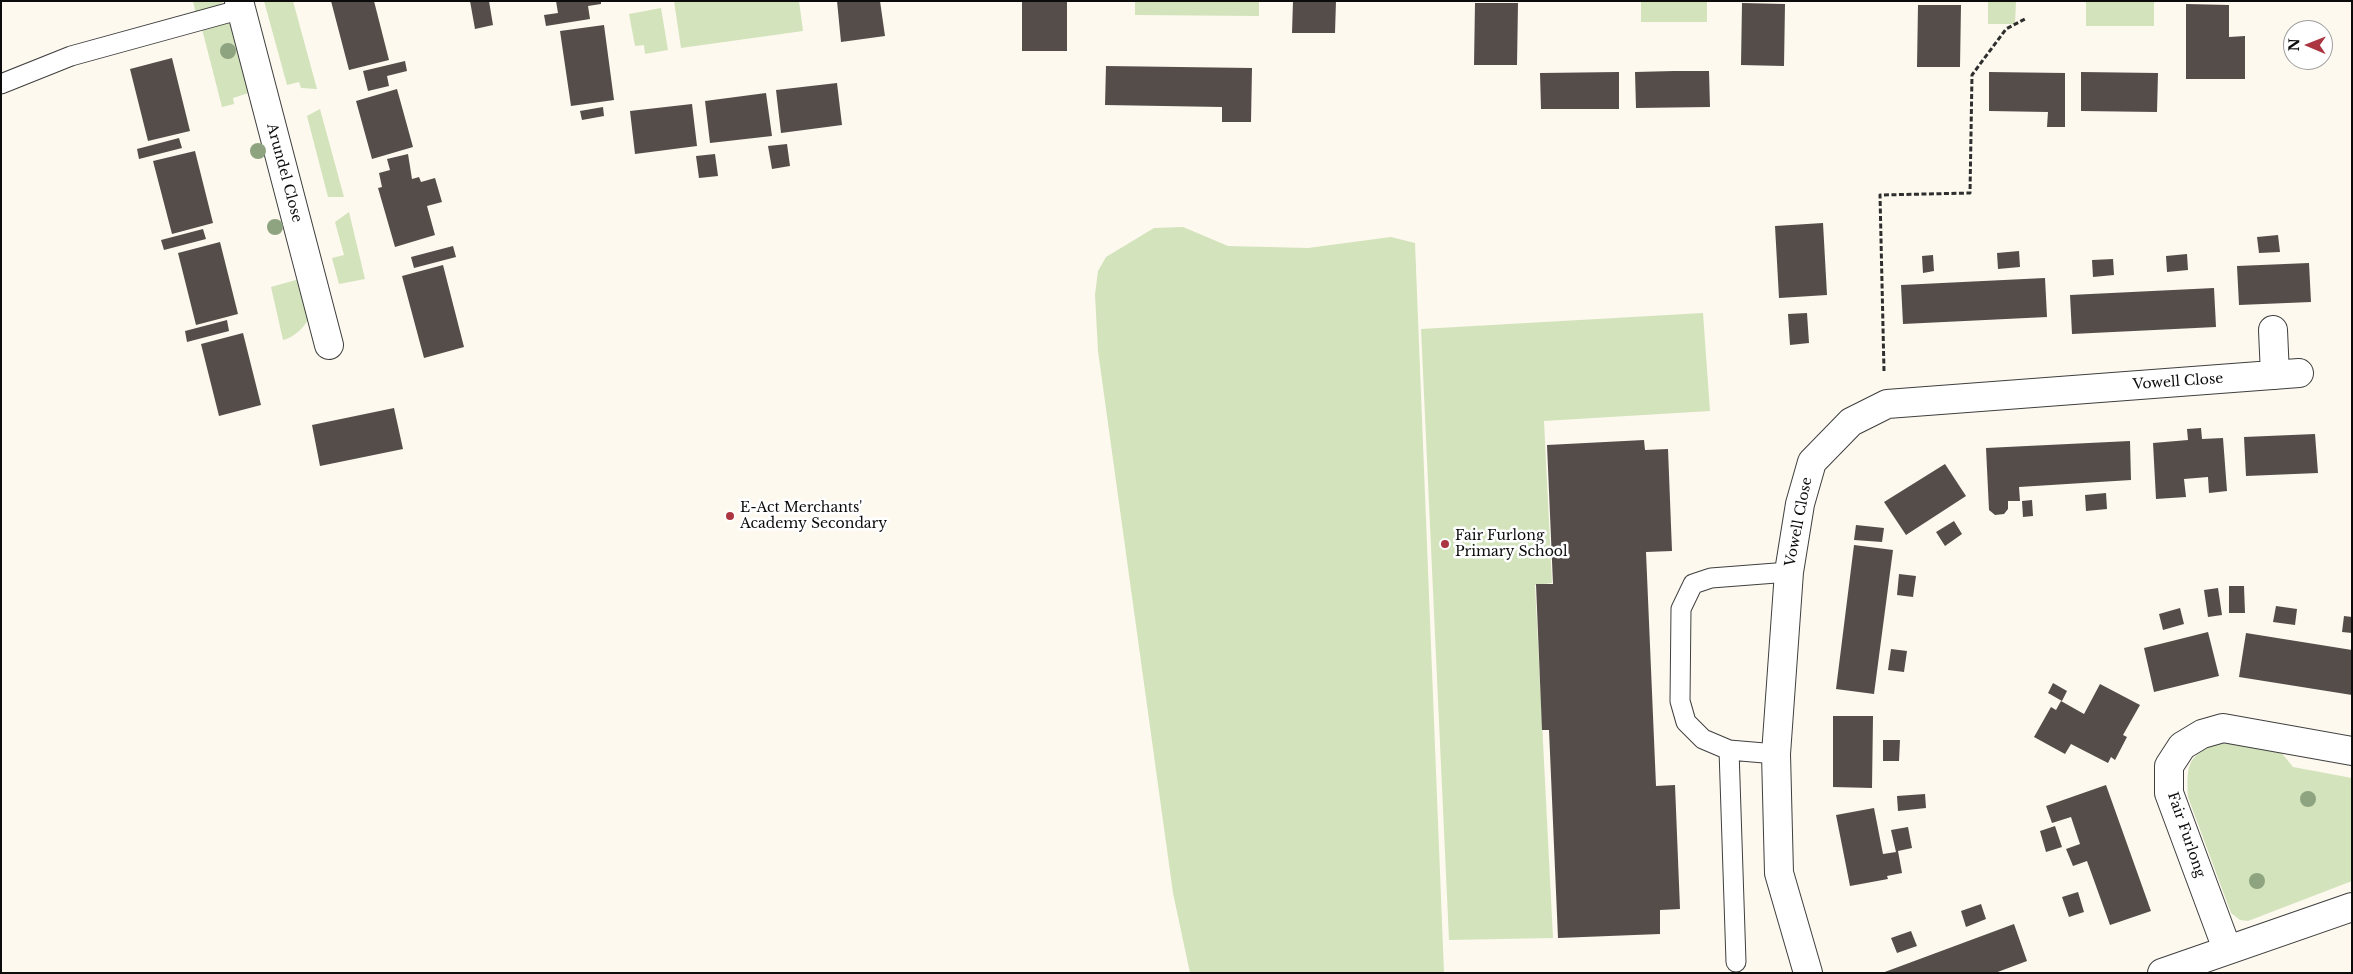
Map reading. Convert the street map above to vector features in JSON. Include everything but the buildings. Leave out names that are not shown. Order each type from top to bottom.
[{"type":"street","name":"Arundel Close","points":[[241,5],[329,345]]},
{"type":"street","name":"Vowell Close","points":[[1808,973],[1779,873],[1776,754],[1789,572],[1800,504],[1812,462],[1851,422],[1887,404],[2287,374],[2273,330]]},
{"type":"street","name":"Fair Furlong","points":[[2227,949],[2170,793],[2169,766],[2182,746],[2202,734],[2223,728],[2352,751]]},
{"type":"street","points":[[2162,973],[2352,907]]},
{"type":"lane","points":[[1,84],[71,56],[241,5]]},
{"type":"lane","points":[[1776,754],[1730,750],[1703,739],[1686,722],[1680,701],[1681,609],[1693,584],[1711,578],[1789,572]]},
{"type":"lane","points":[[1730,750],[1736,962]]},
{"type":"path","points":[[1887,404],[1884,370],[1880,195],[1970,193],[1972,75],[2006,29],[2025,19]]},
{"type":"green space","points":[[193,1],[224,1],[216,8],[196,14]]},
{"type":"green space","points":[[264,1],[293,1],[317,89],[301,88],[299,82],[287,85]]},
{"type":"green space","points":[[674,1],[799,1],[803,31],[681,48]]},
{"type":"green space","points":[[1135,1],[1259,1],[1259,16],[1135,15]]},
{"type":"green space","points":[[1641,1],[1707,1],[1707,22],[1641,22]]},
{"type":"green space","points":[[1988,1],[2016,1],[2015,24],[1988,24]]},
{"type":"green space","points":[[2086,1],[2154,1],[2154,26],[2086,26]]},
{"type":"green space","points":[[661,8],[668,50],[645,54],[644,45],[635,46],[629,14]]},
{"type":"green space","points":[[226,22],[239,27],[255,91],[233,98],[234,104],[222,107],[202,29]]},
{"type":"green space","points":[[320,109],[344,197],[328,197],[307,116]]},
{"type":"green space","points":[[349,212],[365,279],[339,284],[332,258],[344,255],[335,222]]},
{"type":"green space","points":[[1183,227],[1228,246],[1308,248],[1391,237],[1415,243],[1444,973],[1190,973],[1173,893],[1098,351],[1095,295],[1098,271],[1106,257],[1154,228]]},
{"type":"green space","points":[[303,278],[310,302],[310,314],[302,329],[293,336],[283,340],[271,287]]},
{"type":"green space","points":[[1703,313],[1710,411],[1544,421],[1552,583],[1535,585],[1553,938],[1449,940],[1421,329]]},
{"type":"green space","points":[[2222,741],[2280,751],[2293,767],[2352,778],[2352,881],[2248,921],[2240,920],[2231,913],[2188,797],[2188,775],[2192,761],[2202,751]]},
{"type":"place","name":"E-Act Merchants' Academy Secondary","points":[[730,516]]},
{"type":"place","name":"Fair Furlong Primary School","points":[[1445,544]]}]
